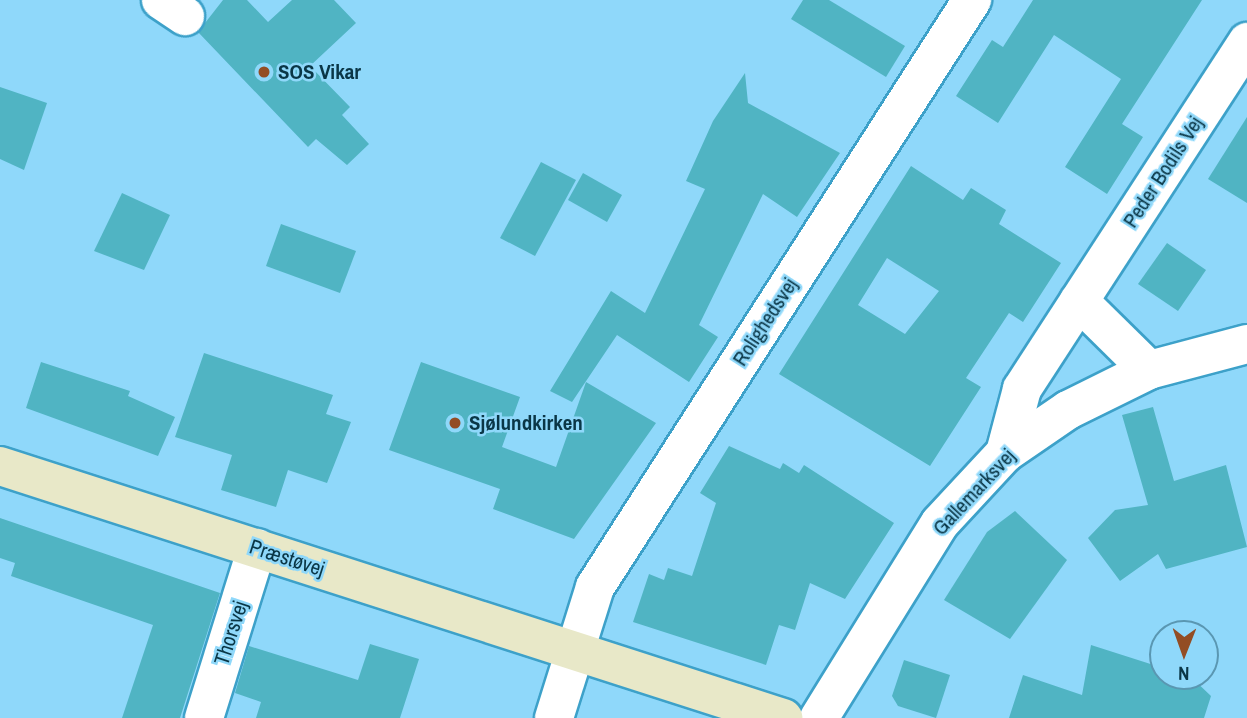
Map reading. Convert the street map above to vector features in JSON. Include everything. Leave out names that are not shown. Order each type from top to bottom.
[{"type":"street","name":"Rolighedsvej","points":[[574,651],[595,587],[972,0]]},
{"type":"street","name":"Peder Bodils Vej","points":[[1005,453],[1022,389],[1247,43]]},
{"type":"street","points":[[1079,301],[1149,370]]},
{"type":"street","name":"Gallemarksvej","points":[[819,718],[940,523],[1005,453],[1068,410],[1149,370],[1247,344]]},
{"type":"street","name":"Præstøvej","points":[[0,466],[783,718]]},
{"type":"street","name":"Thorsvej","points":[[204,718],[257,548]]},
{"type":"street","points":[[554,718],[574,651]]},
{"type":"building","points":[[223,0],[247,0],[268,22],[292,0],[334,0],[356,23],[310,66],[350,107],[342,115],[369,144],[347,165],[316,139],[308,147],[198,32]]},
{"type":"building","points":[[803,0],[829,0],[905,46],[886,77],[791,19]]},
{"type":"building","points":[[1033,0],[1202,0],[1122,124],[1143,137],[1107,194],[1065,167],[1121,79],[1054,35],[998,123],[956,96],[992,40],[1003,47]]},
{"type":"building","points":[[745,73],[748,103],[840,153],[797,217],[763,194],[699,325],[718,337],[689,382],[617,335],[572,402],[550,391],[611,291],[645,313],[705,189],[686,181],[713,121]]},
{"type":"building","points":[[0,87],[47,103],[24,170],[0,159]]},
{"type":"building","points":[[1247,117],[1247,203],[1208,179]]},
{"type":"building","points":[[541,162],[576,180],[535,256],[500,238]]},
{"type":"building","points":[[911,166],[963,200],[971,188],[1006,210],[999,224],[1061,263],[1023,322],[1009,313],[966,378],[981,387],[930,466],[779,374]],"holes":[[[887,258],[939,291],[905,334],[858,305]]]},
{"type":"building","points":[[583,173],[622,195],[607,222],[568,200]]},
{"type":"building","points":[[122,193],[170,215],[144,270],[94,251]]},
{"type":"building","points":[[281,224],[356,251],[340,293],[266,266]]},
{"type":"building","points":[[1167,243],[1206,270],[1178,311],[1138,284]]},
{"type":"building","points":[[204,353],[333,395],[326,414],[351,422],[327,483],[288,470],[276,507],[221,490],[232,455],[175,437]]},
{"type":"building","points":[[41,362],[130,391],[128,396],[175,417],[158,456],[26,408]]},
{"type":"building","points":[[421,362],[520,397],[502,447],[556,467],[586,382],[656,423],[574,539],[493,509],[500,489],[389,450]]},
{"type":"building","points":[[1153,407],[1174,481],[1226,465],[1247,547],[1166,569],[1158,554],[1120,581],[1088,538],[1115,510],[1148,505],[1122,415]]},
{"type":"building","points":[[729,446],[780,469],[783,463],[799,473],[804,465],[894,523],[845,599],[810,583],[795,630],[779,625],[766,665],[633,622],[649,574],[664,580],[668,568],[692,576],[716,503],[700,493]]},
{"type":"building","points":[[1015,511],[1067,560],[1010,639],[944,600],[987,532]]},
{"type":"building","points":[[0,518],[220,593],[180,718],[122,718],[153,625],[11,576],[15,563],[0,558]]},
{"type":"building","points":[[370,644],[419,659],[400,718],[256,718],[261,702],[235,693],[249,646],[358,680]]},
{"type":"building","points":[[1091,645],[1149,664],[1149,690],[1205,690],[1211,696],[1204,718],[1009,718],[1023,675],[1082,695]]},
{"type":"building","points":[[904,660],[950,675],[936,718],[898,706],[892,696]]},
{"type":"place","name":"SOS Vikar","points":[[264,72]]},
{"type":"place","name":"Sjølundkirken","points":[[455,423]]}]
